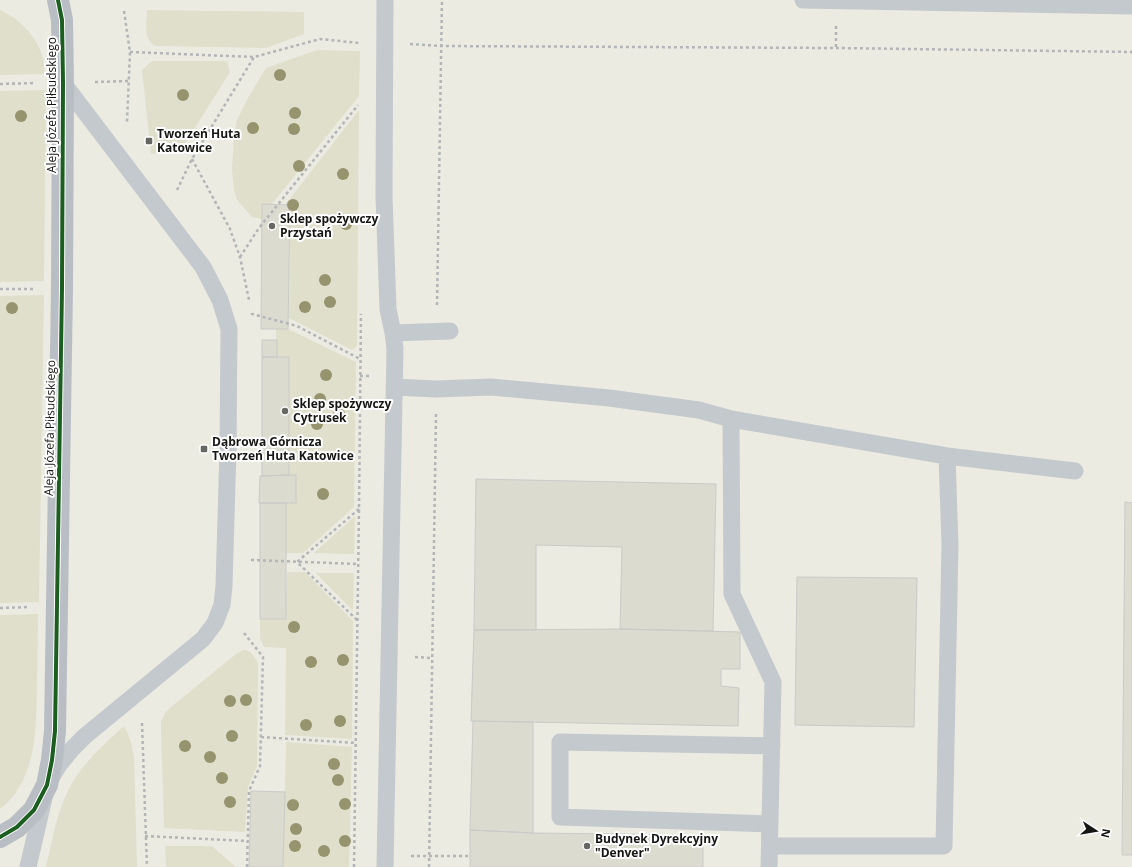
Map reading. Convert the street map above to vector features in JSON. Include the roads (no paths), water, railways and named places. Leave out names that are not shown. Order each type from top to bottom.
[{"type":"street","name":"Aleja Józefa Piłsudskiego","points":[[0,837],[17,827],[34,810],[47,785],[52,760],[55,731],[62,288],[63,83],[62,20],[58,0]]},
{"type":"lane","points":[[385,0],[384,196],[388,309],[395,348],[385,867]]},
{"type":"lane","points":[[803,0],[1132,6]]},
{"type":"lane","points":[[28,867],[47,785],[59,765],[85,736],[203,639],[215,622],[222,605],[224,586],[228,450],[229,329],[220,300],[204,267],[63,83]]},
{"type":"lane","points":[[393,333],[443,331]]},
{"type":"lane","points":[[394,387],[436,389],[491,387],[601,397],[699,410],[732,419],[947,456],[1075,471]]},
{"type":"lane","points":[[732,419],[732,594],[773,682],[769,867]]},
{"type":"lane","points":[[770,846],[944,846],[950,545],[947,456]]},
{"type":"lane","points":[[770,824],[560,816],[560,742],[772,746]]},
{"type":"place","name":"Tworzeń Huta Katowice","points":[[149,141]]},
{"type":"place","name":"Sklep spożywczy Przystań","points":[[272,226]]},
{"type":"place","name":"Sklep spożywczy Cytrusek","points":[[285,411]]},
{"type":"place","name":"Dąbrowa Górnicza Tworzeń Huta Katowice","points":[[204,449]]},
{"type":"place","name":"Budynek Dyrekcyjny \"Denver\"","points":[[587,846]]}]
